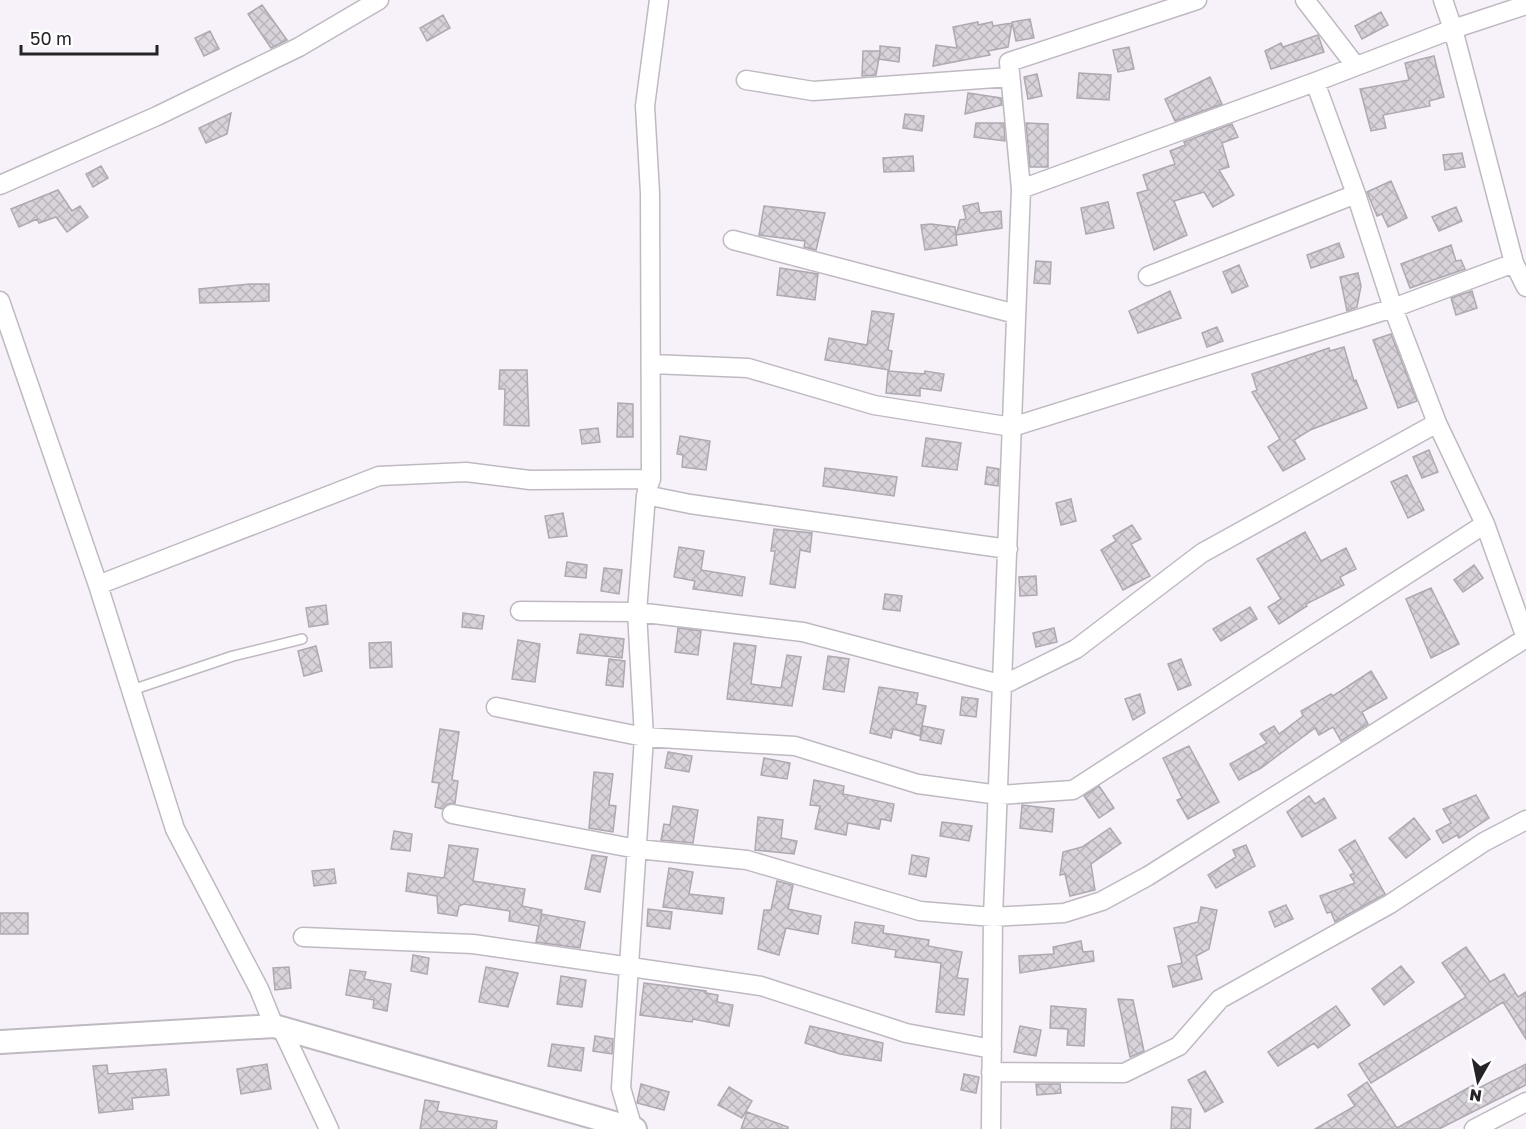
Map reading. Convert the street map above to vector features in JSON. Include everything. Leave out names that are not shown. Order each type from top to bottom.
[{"type":"street","points":[[0,185],[157,116],[299,46],[379,0]]},
{"type":"street","points":[[633,1129],[621,1088],[644,737],[637,612],[649,487],[652,364],[650,193],[645,106],[659,0]]},
{"type":"street","points":[[991,1128],[993,917],[1021,189],[1009,62],[1197,0]]},
{"type":"street","points":[[1305,0],[1355,66]]},
{"type":"street","points":[[1443,0],[1453,29],[1514,263],[1526,287]]},
{"type":"street","points":[[1021,189],[1526,4]]},
{"type":"street","points":[[746,80],[813,91],[1010,77]]},
{"type":"street","points":[[452,814],[637,849],[747,860],[920,911],[993,917],[1064,913],[1102,901],[1148,876],[1526,638],[1485,524],[1437,423],[1393,308],[1356,194],[1315,82]]},
{"type":"street","points":[[1148,276],[1356,194]]},
{"type":"street","points":[[733,240],[1016,314]]},
{"type":"street","points":[[652,364],[748,368],[874,405],[1012,427],[1393,308],[1514,263]]},
{"type":"street","points":[[0,301],[98,585],[175,829],[278,1026],[328,1129]]},
{"type":"street","points":[[520,611],[637,612],[803,632],[1003,685],[1076,649],[1202,552],[1437,423]]},
{"type":"street","points":[[98,585],[379,476],[466,472],[530,480],[649,487],[690,504],[1008,549]]},
{"type":"street","points":[[496,707],[644,737],[795,746],[918,784],[999,795],[1073,790],[1485,524]]},
{"type":"street","points":[[991,1072],[1124,1072],[1161,1055],[1179,1046],[1221,999],[1390,904],[1484,842],[1526,820]]},
{"type":"street","points":[[303,937],[473,944],[761,986],[906,1033],[992,1049]]},
{"type":"street","points":[[0,1042],[278,1026],[633,1129]]},
{"type":"street","points":[[1474,1129],[1526,1102]]},
{"type":"lane","points":[[132,690],[233,656],[302,639]]},
{"type":"building","points":[[262,5],[287,40],[271,48],[248,14]]},
{"type":"building","points":[[1381,12],[1388,25],[1362,39],[1355,26]]},
{"type":"building","points":[[443,15],[450,28],[427,41],[420,28]]},
{"type":"building","points":[[1030,19],[1034,38],[1016,41],[1012,22]]},
{"type":"building","points":[[978,22],[978,25],[992,22],[993,26],[1012,23],[1008,47],[988,51],[990,55],[933,66],[936,45],[957,48],[953,27]]},
{"type":"building","points":[[210,31],[219,49],[204,56],[195,38]]},
{"type":"building","points":[[1318,35],[1324,52],[1271,69],[1265,51],[1281,43],[1283,47]]},
{"type":"building","points":[[880,46],[900,48],[899,62],[879,59],[880,52],[876,75],[862,76],[863,51],[880,51]]},
{"type":"building","points":[[1129,47],[1134,69],[1118,72],[1113,50]]},
{"type":"building","points":[[1434,56],[1444,97],[1429,101],[1430,106],[1383,115],[1386,128],[1371,131],[1360,89],[1409,80],[1405,63]]},
{"type":"building","points":[[1079,73],[1111,75],[1109,100],[1077,98]]},
{"type":"building","points":[[1037,74],[1042,96],[1028,99],[1024,77]]},
{"type":"building","points":[[1210,77],[1222,104],[1175,121],[1165,99]]},
{"type":"building","points":[[968,93],[1001,98],[1002,105],[965,114]]},
{"type":"building","points":[[231,113],[227,134],[206,143],[199,128]]},
{"type":"building","points":[[905,114],[924,116],[922,131],[903,128]]},
{"type":"building","points":[[976,123],[1004,123],[1005,141],[974,137]]},
{"type":"building","points":[[1026,123],[1048,124],[1048,167],[1030,167]]},
{"type":"building","points":[[1232,124],[1238,137],[1222,143],[1229,167],[1219,170],[1234,195],[1213,207],[1204,192],[1174,201],[1187,235],[1154,250],[1137,193],[1148,190],[1143,175],[1175,164],[1170,151],[1185,145],[1184,142]]},
{"type":"building","points":[[1462,153],[1465,167],[1445,170],[1443,155]]},
{"type":"building","points":[[913,156],[914,171],[884,172],[883,158]]},
{"type":"building","points":[[101,166],[108,178],[93,187],[86,174]]},
{"type":"building","points":[[1391,181],[1407,218],[1388,227],[1382,214],[1377,216],[1367,192]]},
{"type":"building","points":[[58,190],[72,211],[80,206],[88,217],[67,232],[56,217],[39,223],[37,219],[19,227],[11,209]]},
{"type":"building","points":[[1108,202],[1114,228],[1086,234],[1081,208]]},
{"type":"building","points":[[978,203],[980,213],[1001,211],[1002,228],[956,235],[960,220],[966,219],[963,206]]},
{"type":"building","points":[[764,206],[825,213],[816,250],[804,247],[805,241],[759,235]]},
{"type":"building","points":[[1456,207],[1462,221],[1439,231],[1432,217]]},
{"type":"building","points":[[921,225],[955,227],[957,245],[925,250]]},
{"type":"building","points":[[1339,243],[1344,257],[1311,268],[1307,255]]},
{"type":"building","points":[[1451,245],[1456,261],[1461,260],[1465,269],[1410,288],[1401,264]]},
{"type":"building","points":[[1036,261],[1051,262],[1050,284],[1034,283]]},
{"type":"building","points":[[1239,265],[1248,286],[1232,293],[1223,272]]},
{"type":"building","points":[[780,268],[818,274],[815,300],[777,295]]},
{"type":"building","points":[[1358,273],[1361,286],[1357,307],[1347,311],[1340,277]]},
{"type":"building","points":[[269,284],[269,301],[200,303],[199,289]]},
{"type":"building","points":[[1170,291],[1181,318],[1138,333],[1129,311]]},
{"type":"building","points":[[1472,291],[1477,308],[1456,315],[1451,298]]},
{"type":"building","points":[[872,311],[894,314],[888,350],[892,351],[889,370],[825,360],[829,338],[867,345]]},
{"type":"building","points":[[1217,327],[1223,341],[1207,347],[1202,333]]},
{"type":"building","points":[[1391,334],[1417,401],[1398,408],[1373,340]]},
{"type":"building","points":[[1344,347],[1354,381],[1356,380],[1367,408],[1310,430],[1294,440],[1305,459],[1283,471],[1268,447],[1280,439],[1252,392],[1257,390],[1252,374],[1329,348],[1330,351]]},
{"type":"building","points":[[500,370],[527,370],[529,426],[504,425],[505,389],[499,389]]},
{"type":"building","points":[[888,371],[924,374],[925,371],[944,374],[941,391],[920,388],[920,396],[886,393]]},
{"type":"building","points":[[618,403],[633,404],[633,437],[617,437]]},
{"type":"building","points":[[598,428],[600,442],[582,444],[580,430]]},
{"type":"building","points":[[680,436],[710,441],[706,470],[682,467],[683,455],[677,454]]},
{"type":"building","points":[[926,438],[961,443],[957,470],[922,466]]},
{"type":"building","points":[[1429,450],[1438,472],[1422,478],[1413,457]]},
{"type":"building","points":[[987,467],[999,469],[998,486],[985,484]]},
{"type":"building","points":[[825,468],[897,477],[894,496],[823,486]]},
{"type":"building","points":[[1407,475],[1424,510],[1408,518],[1391,482]]},
{"type":"building","points":[[1071,499],[1076,521],[1061,525],[1056,503]]},
{"type":"building","points":[[563,513],[567,536],[549,538],[545,516]]},
{"type":"building","points":[[1132,525],[1141,539],[1131,544],[1150,576],[1123,590],[1101,550],[1116,541],[1113,536]]},
{"type":"building","points":[[774,529],[812,533],[810,552],[800,550],[795,588],[770,584],[775,551],[771,551]]},
{"type":"building","points":[[1305,532],[1321,561],[1346,548],[1356,569],[1340,577],[1344,585],[1306,604],[1307,606],[1279,624],[1268,607],[1281,599],[1257,559]]},
{"type":"building","points":[[679,547],[704,551],[701,570],[745,577],[742,596],[693,589],[695,581],[674,577]]},
{"type":"building","points":[[567,562],[587,565],[586,578],[565,576]]},
{"type":"building","points":[[1474,565],[1483,578],[1463,592],[1454,580]]},
{"type":"building","points":[[604,568],[622,570],[619,594],[601,591]]},
{"type":"building","points":[[1036,576],[1037,595],[1020,596],[1019,577]]},
{"type":"building","points":[[1431,588],[1459,644],[1431,658],[1406,599]]},
{"type":"building","points":[[885,594],[902,596],[900,611],[883,609]]},
{"type":"building","points":[[326,605],[328,624],[309,627],[306,608]]},
{"type":"building","points":[[1250,607],[1257,619],[1221,641],[1213,629]]},
{"type":"building","points":[[463,613],[484,616],[482,629],[462,627]]},
{"type":"building","points":[[678,628],[701,631],[698,655],[675,652]]},
{"type":"building","points":[[1054,628],[1057,642],[1036,647],[1033,633]]},
{"type":"building","points":[[580,634],[624,639],[622,658],[577,653]]},
{"type":"building","points":[[518,640],[540,644],[535,682],[512,679]]},
{"type":"building","points":[[391,642],[392,667],[370,668],[369,643]]},
{"type":"building","points":[[734,643],[756,646],[751,684],[781,688],[787,655],[801,657],[792,706],[727,699]]},
{"type":"building","points":[[316,646],[322,671],[304,676],[298,651]]},
{"type":"building","points":[[828,656],[849,659],[844,692],[823,689]]},
{"type":"building","points":[[609,659],[625,661],[623,687],[606,685]]},
{"type":"building","points":[[1181,659],[1191,685],[1178,690],[1168,664]]},
{"type":"building","points":[[1371,671],[1387,698],[1362,712],[1368,724],[1341,741],[1333,727],[1319,735],[1315,728],[1261,768],[1239,780],[1230,764],[1267,743],[1260,734],[1274,726],[1279,734],[1303,716],[1301,711],[1331,694],[1333,696]]},
{"type":"building","points":[[879,687],[918,693],[916,704],[926,706],[920,736],[893,729],[891,738],[870,733]]},
{"type":"building","points":[[1140,694],[1145,713],[1133,720],[1125,699]]},
{"type":"building","points":[[962,697],[978,699],[976,717],[960,715]]},
{"type":"building","points":[[923,726],[944,730],[941,744],[920,740]]},
{"type":"building","points":[[440,729],[459,732],[452,780],[458,781],[455,803],[448,804],[442,809],[435,807],[439,783],[432,782]]},
{"type":"building","points":[[1189,746],[1219,802],[1188,819],[1177,800],[1182,798],[1163,758]]},
{"type":"building","points":[[668,752],[692,756],[689,772],[665,768]]},
{"type":"building","points":[[764,758],[790,763],[787,779],[761,775]]},
{"type":"building","points":[[594,772],[613,774],[609,805],[616,806],[613,832],[589,828]]},
{"type":"building","points":[[814,780],[844,786],[843,794],[894,804],[891,821],[881,819],[879,829],[848,823],[846,835],[815,829],[820,806],[810,805]]},
{"type":"building","points":[[1099,786],[1114,808],[1099,818],[1084,796]]},
{"type":"building","points":[[1476,795],[1489,818],[1459,838],[1457,835],[1443,843],[1436,831],[1451,823],[1443,809]]},
{"type":"building","points":[[1309,796],[1315,804],[1324,798],[1336,818],[1302,837],[1287,812]]},
{"type":"building","points":[[1022,805],[1054,809],[1052,832],[1020,828]]},
{"type":"building","points":[[673,806],[698,810],[693,843],[661,840],[664,824],[670,825]]},
{"type":"building","points":[[758,817],[783,820],[781,838],[797,841],[794,854],[755,850]]},
{"type":"building","points":[[1414,818],[1430,839],[1406,858],[1389,838]]},
{"type":"building","points":[[942,822],[972,826],[969,841],[940,836]]},
{"type":"building","points":[[1110,828],[1121,843],[1091,864],[1095,890],[1070,896],[1065,874],[1060,875],[1063,852],[1082,847]]},
{"type":"building","points":[[394,831],[412,834],[410,851],[391,849]]},
{"type":"building","points":[[1355,840],[1385,894],[1335,922],[1331,912],[1327,913],[1320,896],[1355,883],[1350,875],[1354,873],[1339,850]]},
{"type":"building","points":[[449,845],[478,849],[473,881],[525,889],[522,906],[542,910],[540,922],[542,914],[585,922],[580,948],[536,942],[539,926],[509,921],[510,911],[464,904],[459,906],[457,916],[438,913],[437,896],[406,891],[408,873],[444,878]]},
{"type":"building","points":[[1246,845],[1255,866],[1216,888],[1208,875],[1236,857],[1233,850]]},
{"type":"building","points":[[592,855],[607,857],[600,892],[585,889]]},
{"type":"building","points":[[912,855],[929,858],[926,877],[909,874]]},
{"type":"building","points":[[669,868],[693,872],[689,894],[724,898],[722,914],[663,907]]},
{"type":"building","points":[[334,869],[336,883],[314,886],[312,871]]},
{"type":"building","points":[[777,881],[793,885],[788,909],[821,916],[818,934],[786,928],[779,955],[758,949],[764,910],[771,910]]},
{"type":"building","points":[[1286,905],[1293,919],[1275,927],[1269,912]]},
{"type":"building","points":[[1201,907],[1217,910],[1209,949],[1196,956],[1202,979],[1173,987],[1168,966],[1182,963],[1174,928],[1198,922]]},
{"type":"building","points":[[648,909],[672,912],[670,929],[647,926]]},
{"type":"building","points":[[0,913],[28,913],[28,934],[0,934]]},
{"type":"building","points":[[855,922],[884,926],[883,933],[929,940],[928,946],[962,952],[957,978],[968,979],[964,1015],[936,1012],[941,963],[895,957],[896,950],[852,943]]},
{"type":"building","points":[[1081,941],[1083,952],[1093,951],[1094,961],[1020,973],[1019,956],[1054,954],[1053,947]]},
{"type":"building","points":[[1466,947],[1490,982],[1504,974],[1518,997],[1526,992],[1526,1039],[1503,1002],[1371,1083],[1359,1064],[1466,997],[1442,963]]},
{"type":"building","points":[[413,955],[429,958],[427,974],[411,971]]},
{"type":"building","points":[[1401,966],[1414,982],[1384,1005],[1372,989]]},
{"type":"building","points":[[289,967],[291,988],[275,990],[273,968]]},
{"type":"building","points":[[486,967],[518,973],[508,1007],[479,1002]]},
{"type":"building","points":[[350,970],[366,972],[364,979],[391,984],[387,1011],[373,1008],[374,1000],[346,995]]},
{"type":"building","points":[[561,976],[586,980],[582,1007],[557,1004]]},
{"type":"building","points":[[644,983],[706,991],[706,993],[718,995],[717,1002],[733,1005],[729,1026],[693,1019],[692,1022],[640,1015]]},
{"type":"building","points":[[1118,999],[1133,1000],[1144,1051],[1130,1057]]},
{"type":"building","points":[[1051,1006],[1086,1009],[1084,1046],[1067,1045],[1068,1029],[1050,1028]]},
{"type":"building","points":[[1336,1006],[1350,1025],[1318,1048],[1314,1043],[1278,1066],[1268,1052]]},
{"type":"building","points":[[810,1026],[883,1043],[881,1061],[840,1054],[805,1043]]},
{"type":"building","points":[[1020,1026],[1041,1030],[1036,1056],[1014,1052]]},
{"type":"building","points":[[595,1036],[613,1039],[612,1054],[593,1051]]},
{"type":"building","points":[[552,1044],[584,1048],[581,1071],[548,1066]]},
{"type":"building","points":[[267,1064],[271,1089],[241,1094],[237,1069]]},
{"type":"building","points":[[1526,1064],[1526,1085],[1439,1129],[1315,1129],[1355,1106],[1348,1095],[1367,1082],[1397,1128],[1473,1085],[1475,1090]]},
{"type":"building","points":[[107,1065],[108,1074],[166,1069],[169,1095],[132,1098],[133,1109],[99,1113],[93,1066]]},
{"type":"building","points":[[1205,1071],[1223,1102],[1205,1112],[1188,1080]]},
{"type":"building","points":[[964,1074],[979,1077],[976,1093],[961,1090]]},
{"type":"building","points":[[641,1084],[669,1092],[664,1110],[637,1103]]},
{"type":"building","points":[[1036,1084],[1060,1084],[1061,1093],[1037,1095]]},
{"type":"building","points":[[729,1087],[752,1101],[742,1118],[718,1105]]},
{"type":"building","points":[[425,1100],[439,1102],[437,1111],[497,1121],[496,1129],[420,1129]]},
{"type":"building","points":[[1172,1107],[1191,1109],[1190,1129],[1171,1129]]},
{"type":"building","points":[[747,1112],[788,1127],[788,1129],[741,1129]]}]
